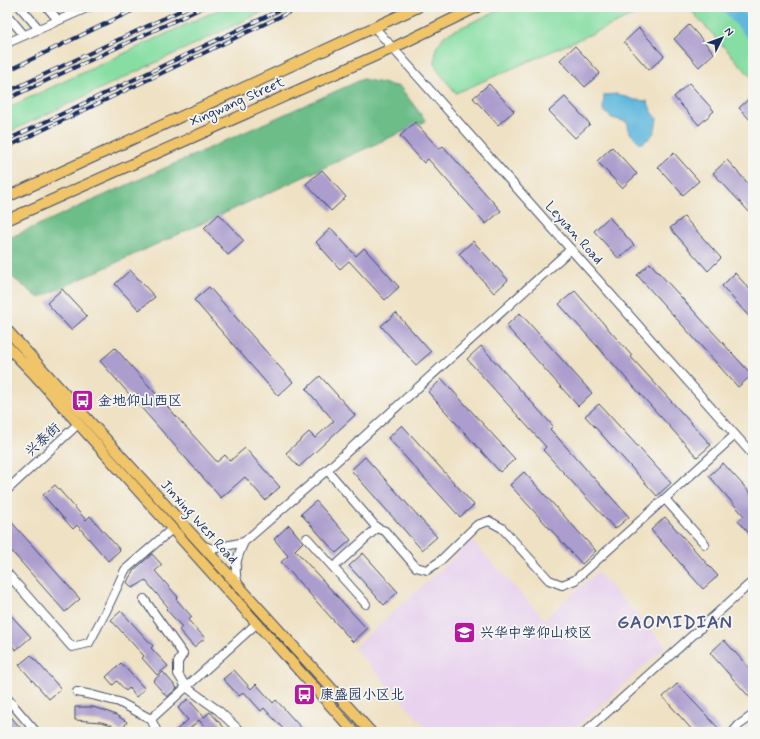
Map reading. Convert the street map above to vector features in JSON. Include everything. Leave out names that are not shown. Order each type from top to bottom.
[{"type":"main road","name":"Xingwang Street","points":[[7,197],[418,7]]},
{"type":"main road","name":"Xingwang Street","points":[[7,220],[393,48],[478,7]]},
{"type":"main road","name":"Jinxing West Road","points":[[7,330],[371,732]]},
{"type":"main road","name":"Jinxing West Road","points":[[7,346],[32,372],[354,732]]},
{"type":"street","points":[[20,7],[39,29]]},
{"type":"street","points":[[46,7],[58,20]]},
{"type":"street","points":[[65,7],[72,14]]},
{"type":"street","points":[[7,43],[89,7]]},
{"type":"street","points":[[7,15],[24,35]]},
{"type":"street","name":"Leyuan Road","points":[[375,28],[753,455]]},
{"type":"street","points":[[239,587],[236,576],[236,565],[244,542],[327,470],[571,249]]},
{"type":"street","name":"兴泰街","points":[[7,490],[78,424]]},
{"type":"street","points":[[327,470],[377,528],[385,531],[416,567],[427,570],[439,562],[477,525],[489,521],[502,528],[549,580],[562,585],[575,580],[735,435]]},
{"type":"street","points":[[665,499],[705,544]]},
{"type":"street","points":[[334,567],[377,528]]},
{"type":"street","points":[[7,573],[72,646],[89,643],[125,570],[172,529]]},
{"type":"street","points":[[307,538],[366,604]]},
{"type":"street","points":[[200,544],[212,549],[244,542]]},
{"type":"street","points":[[585,732],[753,581]]},
{"type":"street","points":[[144,599],[183,654],[178,662],[178,674],[186,687],[219,711],[240,732]]},
{"type":"street","points":[[151,719],[257,623]]},
{"type":"street","points":[[77,692],[119,702],[151,719],[157,732]]},
{"type":"street","points":[[7,698],[36,732]]},
{"type":"street","points":[[733,732],[739,725],[753,715]]},
{"type":"shaded area","name":"兴华中学仰山校区","points":[[472,541],[545,619],[597,572],[666,646],[571,732],[430,732],[354,648]]},
{"type":"green space","points":[[224,7],[273,7],[7,133],[7,108]]},
{"type":"green space","points":[[505,7],[653,7],[456,93],[438,71],[435,64],[436,48],[445,35]]},
{"type":"green space","points":[[688,7],[753,7],[753,79]]},
{"type":"green space","points":[[363,79],[400,87],[426,121],[39,298],[7,273],[7,239]]},
{"type":"water","points":[[617,94],[635,100],[647,101],[652,112],[657,118],[653,134],[649,139],[641,144],[630,133],[627,122],[612,118],[603,110],[604,95]]},
{"type":"building","points":[[689,25],[714,53],[699,67],[674,39]]},
{"type":"building","points":[[639,28],[664,56],[649,70],[624,42]]},
{"type":"building","points":[[575,46],[600,73],[585,87],[560,60]]},
{"type":"building","points":[[689,83],[714,111],[699,125],[674,97]]},
{"type":"building","points":[[489,84],[514,111],[498,125],[473,98]]},
{"type":"building","points":[[753,95],[753,123],[739,108]]},
{"type":"building","points":[[565,97],[590,124],[575,138],[549,111]]},
{"type":"building","points":[[415,122],[439,149],[443,146],[501,211],[486,224],[428,159],[424,163],[400,136]]},
{"type":"building","points":[[612,147],[637,174],[622,188],[597,161]]},
{"type":"building","points":[[674,153],[699,181],[683,195],[658,167]]},
{"type":"building","points":[[727,160],[753,189],[753,216],[713,173]]},
{"type":"building","points":[[322,170],[346,197],[331,211],[306,184]]},
{"type":"building","points":[[219,214],[244,241],[228,255],[204,228]]},
{"type":"building","points":[[609,217],[634,245],[619,259],[594,231]]},
{"type":"building","points":[[684,217],[721,258],[708,271],[670,228]]},
{"type":"building","points":[[331,228],[356,256],[364,248],[399,287],[385,300],[349,261],[340,269],[316,242]]},
{"type":"building","points":[[473,241],[508,280],[494,293],[459,254]]},
{"type":"building","points":[[650,263],[752,375],[738,387],[637,275]]},
{"type":"building","points":[[130,270],[155,297],[139,310],[115,284]]},
{"type":"building","points":[[735,273],[753,293],[753,321],[722,286]]},
{"type":"building","points":[[209,287],[293,382],[278,396],[194,300]]},
{"type":"building","points":[[62,289],[87,316],[71,330],[47,303]]},
{"type":"building","points":[[575,291],[632,356],[631,357],[711,445],[697,457],[559,304]]},
{"type":"building","points":[[396,313],[431,352],[416,365],[381,326]]},
{"type":"building","points":[[520,313],[592,393],[578,406],[506,326]]},
{"type":"building","points":[[481,346],[553,426],[550,429],[629,517],[615,529],[543,450],[546,447],[467,359]]},
{"type":"building","points":[[115,348],[217,462],[225,455],[230,461],[245,448],[280,487],[265,500],[245,477],[221,498],[100,361]]},
{"type":"building","points":[[320,376],[355,415],[299,467],[286,453],[309,432],[315,438],[334,421],[306,389]]},
{"type":"building","points":[[442,379],[515,459],[500,472],[428,392]]},
{"type":"building","points":[[599,404],[671,483],[657,496],[585,416]]},
{"type":"building","points":[[402,425],[474,505],[460,517],[388,438]]},
{"type":"building","points":[[365,457],[437,537],[422,550],[351,470]]},
{"type":"building","points":[[723,463],[753,496],[753,538],[738,521],[744,516],[709,476]]},
{"type":"building","points":[[524,472],[596,551],[582,564],[510,485]]},
{"type":"building","points":[[55,485],[86,520],[90,516],[120,550],[108,561],[77,525],[73,529],[43,495]]},
{"type":"building","points":[[316,501],[351,540],[336,553],[301,514]]},
{"type":"building","points":[[7,517],[80,599],[65,612],[7,546]]},
{"type":"building","points":[[665,517],[718,576],[703,589],[651,530]]},
{"type":"building","points":[[289,525],[303,542],[295,550],[367,629],[353,642],[281,562],[288,556],[274,539]]},
{"type":"building","points":[[363,553],[398,592],[384,605],[349,566]]},
{"type":"building","points":[[152,554],[162,565],[155,571],[178,597],[176,599],[192,617],[188,620],[205,638],[194,647],[179,630],[182,627],[166,609],[168,607],[145,580],[132,588],[127,582],[133,571]]},
{"type":"building","points":[[7,611],[31,637],[16,650],[7,640]]},
{"type":"building","points":[[121,611],[153,646],[151,648],[168,666],[157,675],[142,658],[144,656],[111,620]]},
{"type":"building","points":[[724,640],[753,672],[753,701],[710,653]]},
{"type":"building","points":[[31,655],[61,689],[49,699],[19,665]]},
{"type":"building","points":[[121,663],[145,689],[136,697],[129,688],[126,691],[117,681],[113,685],[106,677]]},
{"type":"building","points":[[234,670],[251,689],[256,684],[273,703],[276,700],[305,732],[286,732],[264,708],[261,711],[244,692],[239,696],[223,679]]},
{"type":"building","points":[[163,672],[177,688],[167,697],[153,681]]},
{"type":"building","points":[[677,684],[722,732],[694,732],[663,697]]},
{"type":"building","points":[[188,699],[204,717],[210,712],[228,732],[209,732],[199,720],[186,732],[174,732],[188,720],[178,708]]},
{"type":"building","points":[[75,707],[93,707],[116,715],[127,722],[121,732],[112,725],[101,722],[75,720]]},
{"type":"building","points":[[7,712],[24,732],[7,732]]},
{"type":"waterway","points":[[730,7],[753,33]]},
{"type":"railway","points":[[7,71],[140,7]]},
{"type":"railway","points":[[7,92],[188,7]]},
{"type":"railway","points":[[7,99],[204,7]]},
{"type":"railway","points":[[7,140],[286,7]]},
{"type":"railway","points":[[7,147],[300,7]]},
{"type":"place","name":"金地仰山西区","points":[[83,401]]},
{"type":"place","name":"兴华中学仰山校区","points":[[464,633]]},
{"type":"place","name":"康盛园小区北","points":[[304,695]]},
{"type":"district","name":"GAOMIDIAN","points":[[675,623]]}]
